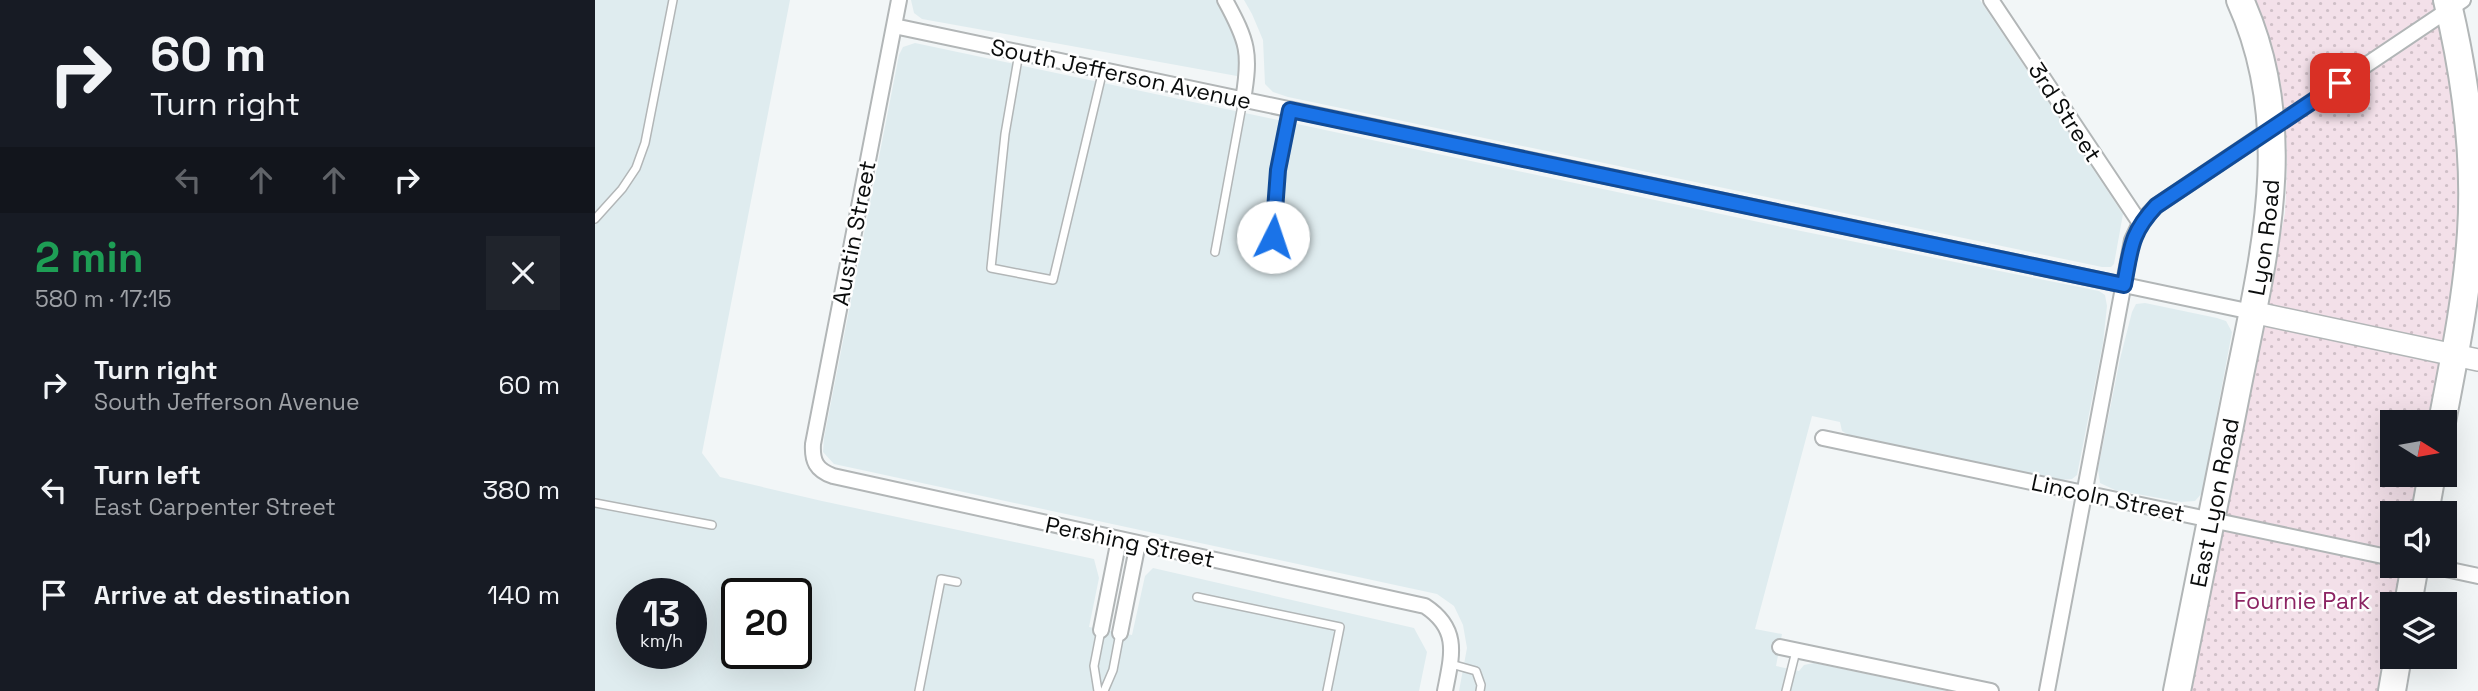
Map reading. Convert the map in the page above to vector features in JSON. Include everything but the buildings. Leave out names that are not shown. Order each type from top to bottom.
[{"type":"highway","name":"Lyon Road","points":[[2240,0],[2269,90],[2273,128],[2273,181],[2266,238],[2252,312]]},
{"type":"highway","points":[[2446,410],[2466,357],[2472,177],[2469,126],[2453,3]]},
{"type":"highway","name":"East Lyon Road","points":[[2177,691],[2252,312]]},
{"type":"highway","points":[[2392,691],[2396,669]]},
{"type":"street","name":"Austin Street","points":[[816,466],[812,457],[813,444],[899,0]]},
{"type":"street","points":[[1225,0],[1243,33],[1249,67],[1243,100]]},
{"type":"street","name":"3rd Street","points":[[1991,0],[2140,223]]},
{"type":"street","points":[[2047,691],[2132,240],[2140,223],[2156,206],[2453,3]]},
{"type":"street","name":"South Jefferson Avenue","points":[[894,26],[2252,312]]},
{"type":"street","points":[[2252,312],[2466,357]]},
{"type":"street","name":"Lincoln Street","points":[[1823,438],[2380,555]]},
{"type":"street","name":"Pershing Street","points":[[816,466],[833,477],[1413,602],[1425,606],[1443,620],[1451,642],[1451,664]]},
{"type":"street","points":[[1101,630],[1119,539]]},
{"type":"street","points":[[1120,633],[1138,543]]},
{"type":"street","points":[[2457,571],[2478,576]]},
{"type":"street","points":[[1780,647],[1991,691]]},
{"type":"street","points":[[1445,691],[1451,664]]},
{"type":"lane","points":[[595,219],[622,189],[636,168],[645,143],[673,0]]},
{"type":"lane","points":[[1019,53],[997,189],[991,268],[1053,280],[1103,70]]},
{"type":"lane","points":[[1215,252],[1243,100]]},
{"type":"lane","points":[[1273,237],[1278,170],[1290,110]]},
{"type":"lane","points":[[595,503],[712,525]]},
{"type":"lane","points":[[919,691],[941,579],[957,582]]},
{"type":"lane","points":[[1197,597],[1340,627],[1327,691]]},
{"type":"lane","points":[[1098,691],[1094,666],[1101,630]]},
{"type":"lane","points":[[1104,691],[1113,670],[1120,633]]},
{"type":"lane","points":[[1786,691],[1796,650]]},
{"type":"lane","points":[[1451,664],[1476,671],[1481,685],[1480,691]]},
{"type":"shaded area","points":[[595,0],[790,0],[702,453],[720,477],[1094,559],[1099,578],[1089,627],[1132,635],[1145,576],[1153,568],[1414,628],[1427,652],[1419,691],[595,691]]},
{"type":"shaded area","points":[[911,0],[1216,0],[1235,30],[1240,54],[1237,76],[922,19],[914,13]]},
{"type":"shaded area","points":[[1244,0],[1980,0],[2123,214],[2114,264],[2111,267],[2102,267],[1288,97],[1273,92],[1265,84],[1263,40]]},
{"type":"shaded area","points":[[915,43],[1796,230],[2099,291],[2105,295],[2107,306],[2103,343],[2077,475],[2072,479],[2062,480],[1849,435],[1842,431],[1840,422],[1812,416],[1755,629],[1782,634],[1776,666],[1799,671],[1804,665],[1814,663],[1948,691],[1459,691],[1467,648],[1463,625],[1454,606],[1437,594],[834,464],[823,452],[824,438],[899,55],[903,47]]},
{"type":"shaded area","points":[[2145,303],[2226,321],[2232,332],[2202,493],[2195,501],[2181,502],[2115,490],[2100,483],[2098,469],[2120,359],[2132,312],[2136,304]]},
{"type":"green space","name":"Fournie Park","points":[[2256,0],[2441,0],[2457,152],[2455,259],[2445,340],[2432,410],[2380,410],[2380,487],[2417,487],[2414,501],[2380,501],[2380,578],[2400,578],[2397,592],[2380,592],[2380,669],[2382,669],[2378,691],[2192,691],[2285,213],[2287,156],[2284,105],[2266,28]]},
{"type":"route","points":[[1273,237],[1278,170],[1290,110],[2124,285],[2132,240],[2140,223],[2156,206],[2340,83]]}]
